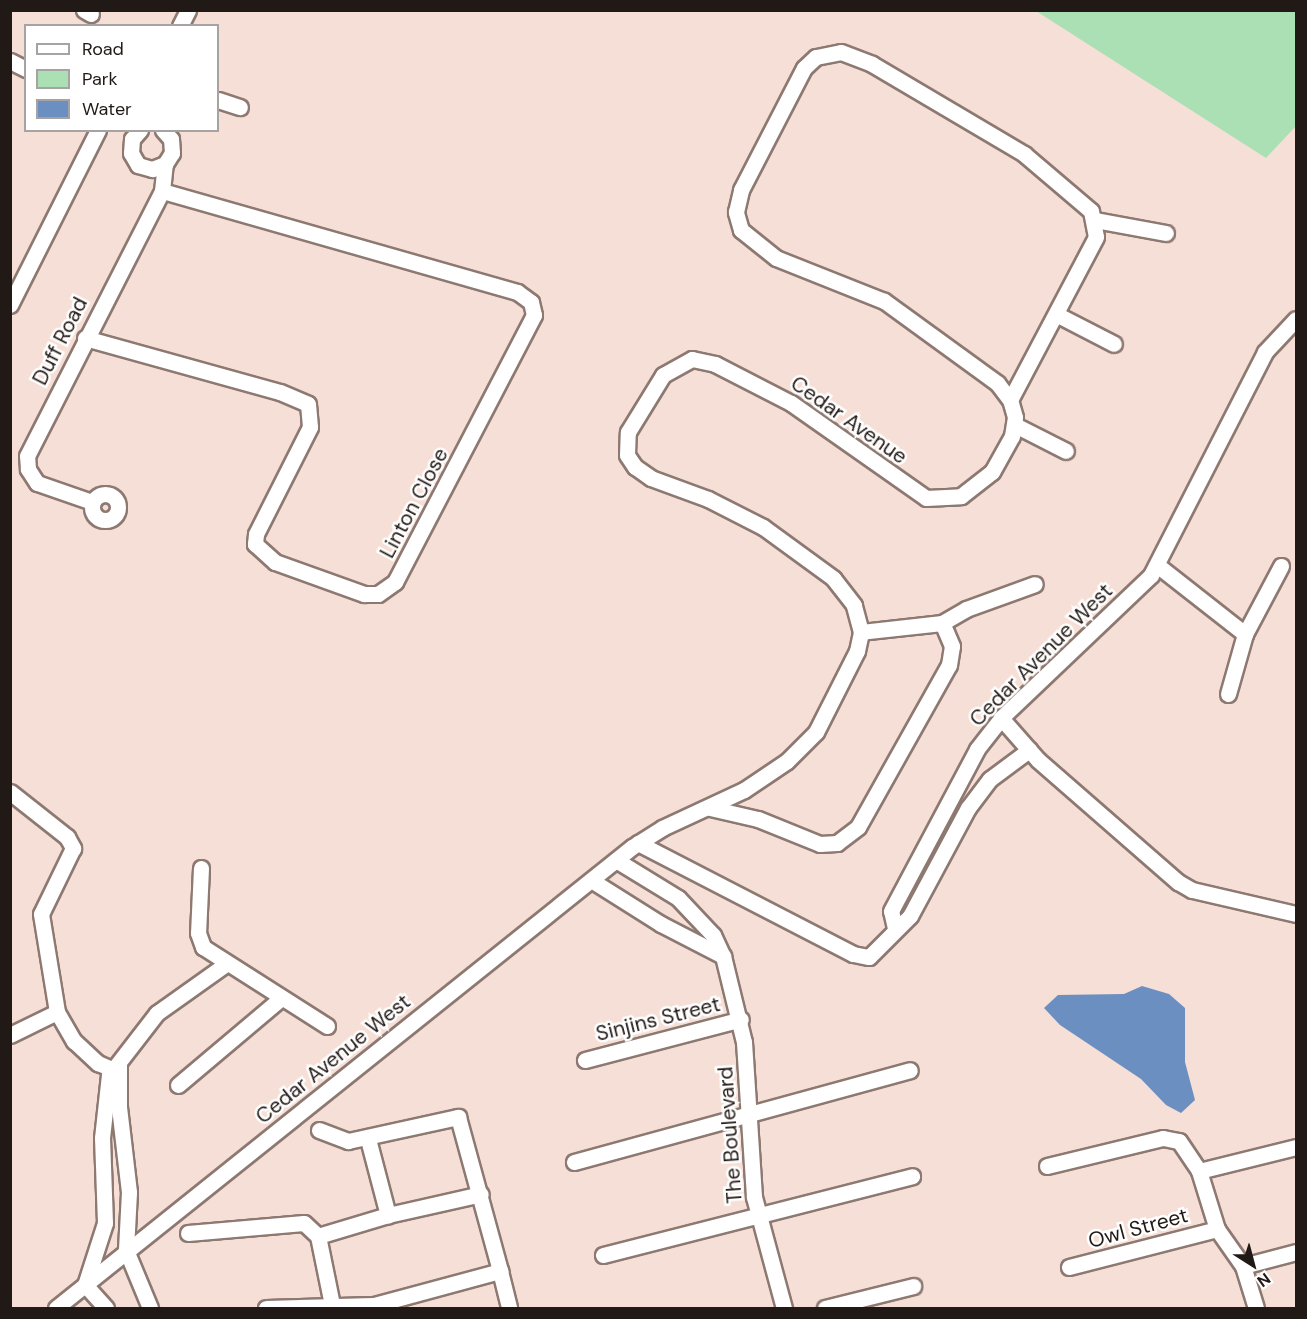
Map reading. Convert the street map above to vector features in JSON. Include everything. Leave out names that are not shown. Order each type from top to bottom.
[{"type":"street","points":[[181,24],[188,10]]},
{"type":"street","points":[[1010,400],[1096,237],[1095,220],[1075,194],[1024,154],[872,64],[841,52],[816,57],[804,68],[741,190],[736,212],[741,230],[752,243],[792,265],[884,301],[992,379],[1010,400],[1015,424],[1066,451]]},
{"type":"street","points":[[10,61],[24,68]]},
{"type":"street","points":[[219,100],[240,107]]},
{"type":"street","points":[[10,305],[97,132]]},
{"type":"street","points":[[139,132],[130,146],[134,159],[152,169],[165,164]]},
{"type":"street","name":"Duff Road","points":[[92,502],[37,483],[27,463],[29,449],[162,191],[165,164],[172,146],[164,132]]},
{"type":"street","name":"Linton Close","points":[[85,338],[303,400],[311,411],[310,427],[256,534],[258,550],[275,562],[364,594],[387,590],[402,572],[534,315],[531,302],[517,291],[162,191]]},
{"type":"street","points":[[1095,220],[1166,233]]},
{"type":"street","points":[[1056,314],[1114,344]]},
{"type":"street","name":"Cedar Avenue West","points":[[895,928],[891,911],[969,764],[1001,718],[1126,601],[1157,565],[1265,352],[1296,320]]},
{"type":"street","name":"Cedar Avenue","points":[[861,632],[849,596],[822,568],[721,504],[651,478],[635,467],[627,455],[627,432],[663,375],[692,359],[715,364],[777,394],[837,434],[909,489],[939,500],[961,496],[985,480],[1006,449],[1015,424]]},
{"type":"street","points":[[1157,565],[1245,634]]},
{"type":"street","points":[[1228,694],[1245,634],[1281,566]]},
{"type":"street","points":[[710,808],[771,772],[810,741],[852,663],[861,632],[942,623],[966,609],[1035,584]]},
{"type":"street","points":[[710,808],[758,819],[820,844],[837,843],[850,835],[864,817],[949,665],[952,646],[942,623]]},
{"type":"street","points":[[1001,718],[1029,750],[1184,886],[1296,914]]},
{"type":"street","points":[[638,843],[853,954],[863,957],[875,954],[895,928],[910,916],[968,808],[990,779],[1029,750]]},
{"type":"street","points":[[969,764],[990,779]]},
{"type":"street","points":[[10,792],[67,837],[73,848],[41,914],[57,1012],[74,1041],[116,1068]]},
{"type":"street","name":"Cedar Avenue West","points":[[56,1308],[638,843],[662,828],[710,808]]},
{"type":"street","name":"The Boulevard","points":[[616,860],[678,898],[713,935],[723,956],[741,1019],[749,1115],[750,1163],[758,1213],[784,1308]]},
{"type":"street","points":[[201,868],[200,941],[226,964],[327,1026]]},
{"type":"street","points":[[591,880],[661,924],[723,956]]},
{"type":"street","points":[[105,1308],[85,1285],[100,1243],[105,1209],[103,1125],[116,1068],[167,1004],[226,964]]},
{"type":"street","points":[[178,1085],[280,999]]},
{"type":"street","points":[[10,1035],[57,1012]]},
{"type":"street","name":"Sinjins Street","points":[[585,1060],[741,1019]]},
{"type":"street","points":[[116,1068],[129,1207],[126,1250],[150,1308]]},
{"type":"street","points":[[574,1162],[910,1070]]},
{"type":"street","points":[[319,1130],[341,1140],[368,1139],[458,1117],[481,1194],[509,1308]]},
{"type":"street","points":[[103,1125],[122,1126]]},
{"type":"street","points":[[1047,1166],[1174,1138],[1186,1148],[1199,1171],[1216,1229],[1243,1266],[1256,1308]]},
{"type":"street","points":[[368,1139],[388,1215]]},
{"type":"street","points":[[1199,1171],[1296,1147]]},
{"type":"street","points":[[603,1255],[758,1213],[912,1176]]},
{"type":"street","points":[[318,1236],[388,1215],[481,1194]]},
{"type":"street","points":[[105,1209],[129,1207]]},
{"type":"street","points":[[188,1233],[296,1222],[310,1227],[318,1236],[332,1305]]},
{"type":"street","name":"Owl Street","points":[[1069,1267],[1216,1229]]},
{"type":"street","points":[[1243,1266],[1296,1252]]},
{"type":"street","points":[[266,1308],[379,1304],[500,1271]]},
{"type":"street","points":[[825,1308],[913,1286]]},
{"type":"green space","points":[[1036,11],[1296,11],[1296,126],[1266,158]]},
{"type":"water","points":[[1142,986],[1169,994],[1185,1008],[1185,1062],[1195,1100],[1181,1113],[1166,1105],[1141,1079],[1060,1025],[1044,1008],[1058,995],[1124,994]]}]
